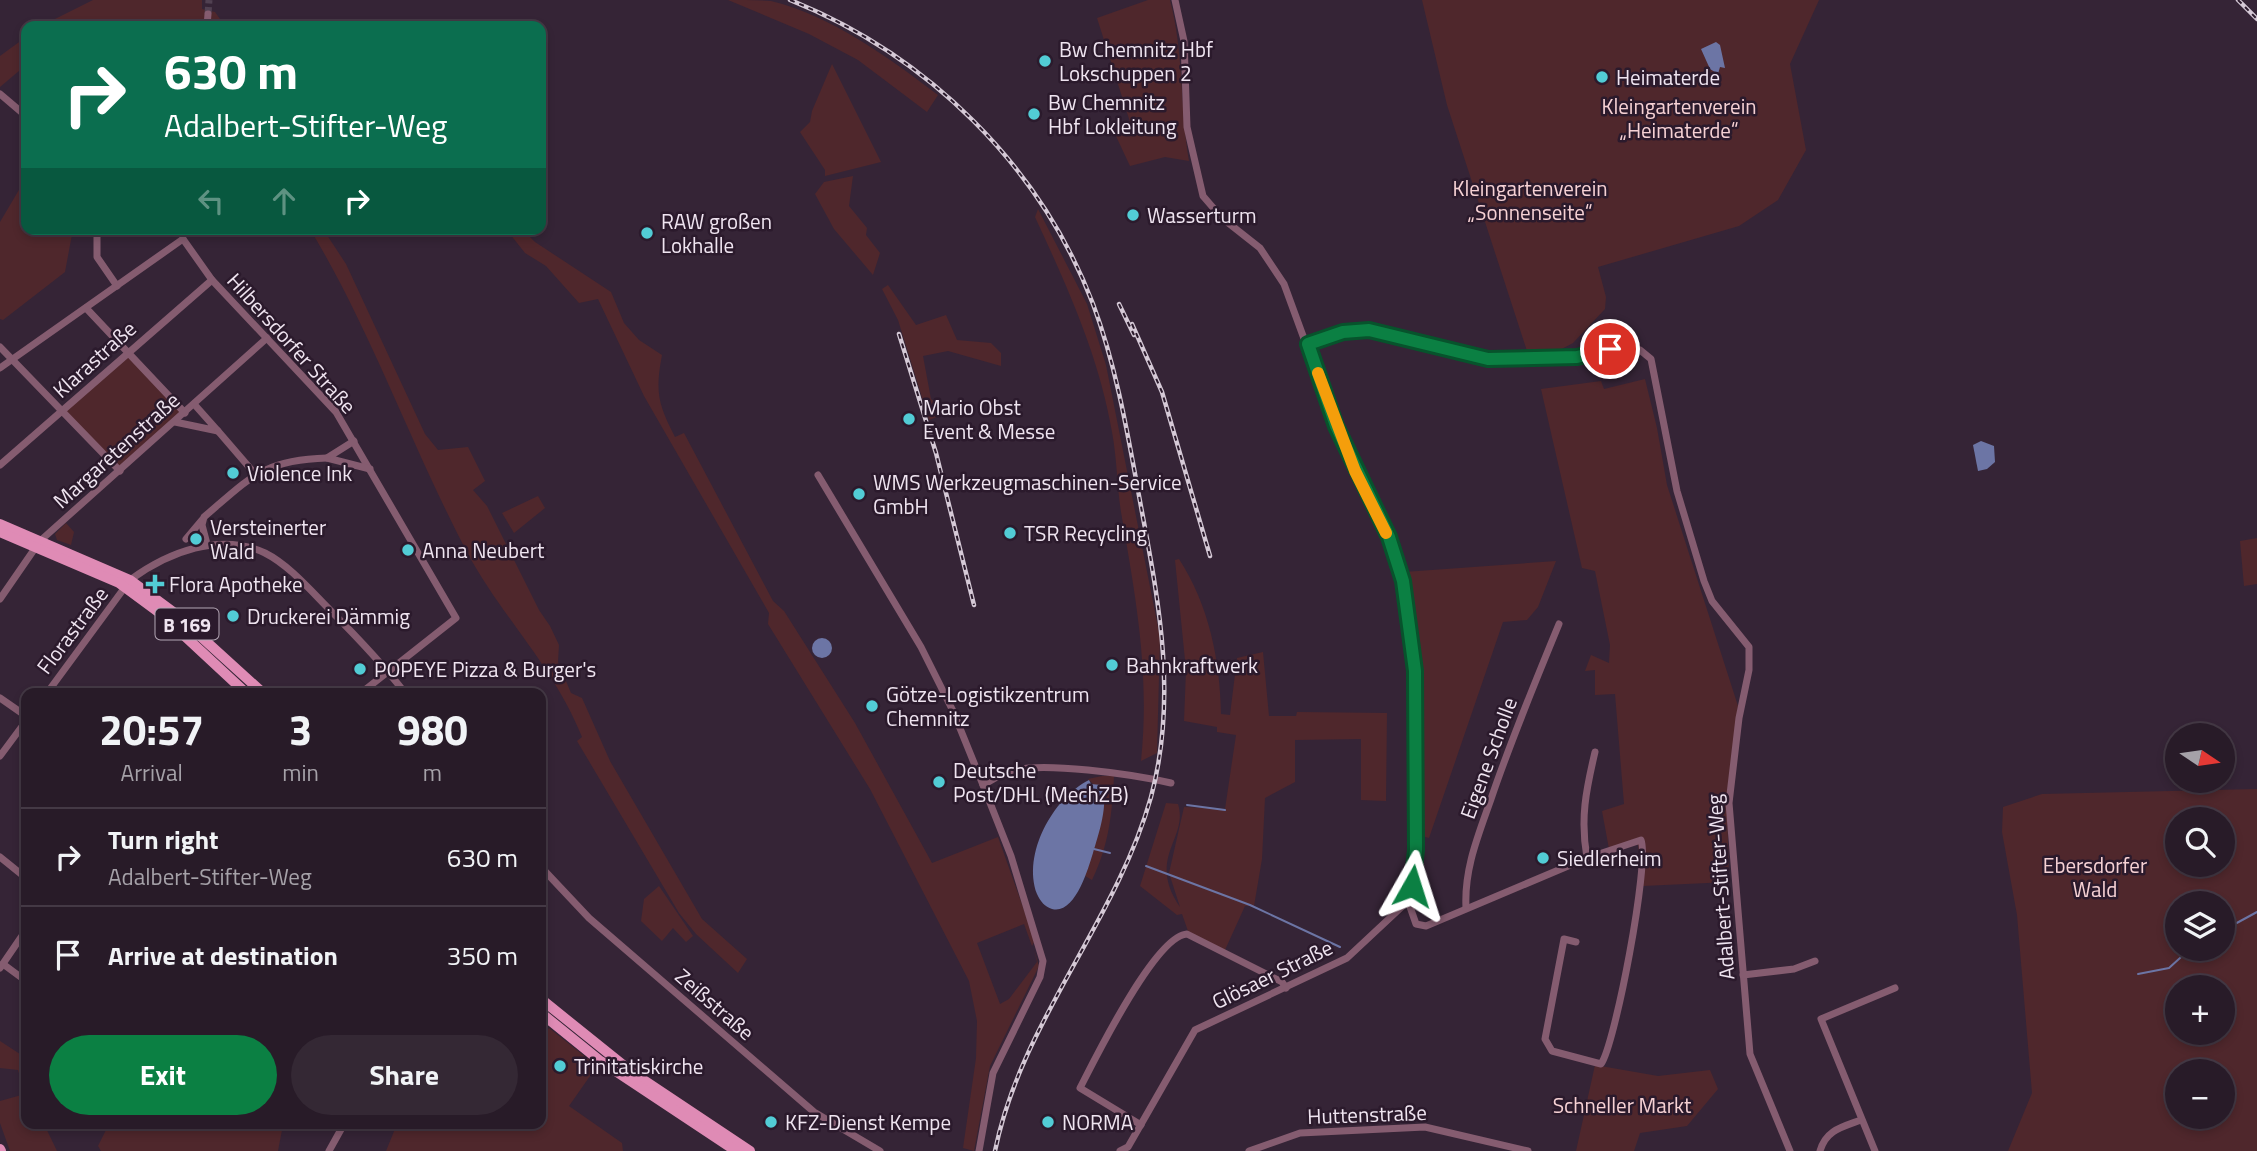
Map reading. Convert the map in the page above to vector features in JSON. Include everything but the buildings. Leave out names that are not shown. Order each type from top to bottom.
[{"type":"main road","name":"B 169","points":[[0,524],[38,544],[128,583],[176,614],[257,688]]},
{"type":"main road","name":"B 169","points":[[0,532],[38,544]]},
{"type":"main road","name":"B 169","points":[[128,583],[241,688]]},
{"type":"main road","points":[[546,1003],[633,1073],[750,1151]]},
{"type":"main road","points":[[546,1017],[599,1060],[736,1151]]},
{"type":"street","points":[[1175,0],[1184,41],[1187,127],[1203,196],[1270,261],[1284,284],[1336,426],[1389,537],[1403,581],[1413,648],[1416,713],[1415,858],[1408,901],[1420,927],[1587,858],[1637,839],[1643,842],[1640,900],[1601,1064],[1552,1051],[1545,1039],[1564,939],[1576,942]]},
{"type":"street","points":[[207,21],[208,14]]},
{"type":"street","points":[[0,94],[21,112]]},
{"type":"street","points":[[97,235],[97,257],[117,286]]},
{"type":"street","points":[[0,368],[183,239],[184,235]]},
{"type":"street","name":"Hilbersdorfer Straße","points":[[183,239],[212,280],[336,412],[456,618],[388,671]]},
{"type":"street","name":"Klarastraße","points":[[0,465],[212,280]]},
{"type":"street","points":[[86,307],[126,353],[185,413]]},
{"type":"street","name":"Adalbert-Stifter-Weg","points":[[1308,344],[1343,332],[1369,330],[1488,359],[1577,357],[1625,347],[1640,350],[1651,359],[1677,491],[1701,572],[1713,601],[1747,643],[1750,658],[1729,803],[1751,1054],[1790,1151]]},
{"type":"street","name":"Margaretenstraße","points":[[0,599],[38,544],[267,338]]},
{"type":"street","points":[[0,347],[10,361],[120,471]]},
{"type":"street","points":[[194,404],[255,474]]},
{"type":"street","points":[[175,422],[218,431]]},
{"type":"street","points":[[327,458],[354,441]]},
{"type":"street","points":[[186,539],[204,517],[255,474],[272,464],[327,458],[370,469]]},
{"type":"street","points":[[818,475],[921,647],[953,711],[1011,856],[1043,961],[1040,977],[993,1073],[979,1151]]},
{"type":"street","points":[[204,517],[202,525],[208,544]]},
{"type":"street","points":[[128,583],[177,555],[208,544],[251,548],[272,557],[311,590],[401,688]]},
{"type":"street","name":"Florastraße","points":[[51,688],[128,583]]},
{"type":"street","name":"Eigene Scholle","points":[[1466,908],[1465,883],[1470,860],[1515,730],[1559,624]]},
{"type":"street","points":[[367,688],[388,671]]},
{"type":"street","points":[[0,698],[21,715]]},
{"type":"street","points":[[0,756],[21,726]]},
{"type":"street","points":[[1587,858],[1582,831],[1582,804],[1595,752]]},
{"type":"street","points":[[983,785],[1009,771],[1033,769],[1119,773],[1171,783]]},
{"type":"street","points":[[0,857],[21,874]]},
{"type":"street","name":"Zeißstraße","points":[[546,872],[589,918],[811,1109],[880,1151]]},
{"type":"street","name":"Glösaer Straße","points":[[1126,1150],[1195,1030],[1337,965],[1408,901]]},
{"type":"street","points":[[1140,1125],[1080,1088],[1136,985],[1170,944],[1186,934],[1234,956],[1282,982],[1286,988]]},
{"type":"street","points":[[21,937],[1,966],[21,979]]},
{"type":"street","points":[[1743,975],[1794,969],[1815,961]]},
{"type":"street","points":[[1875,1151],[1821,1019],[1895,988]]},
{"type":"street","points":[[1820,1151],[1824,1139],[1832,1131],[1861,1120]]},
{"type":"street","name":"Huttenstraße","points":[[1249,1151],[1300,1133],[1425,1127],[1528,1151]]},
{"type":"street","points":[[329,1151],[341,1129]]},
{"type":"green space","points":[[93,0],[202,0],[202,9],[215,12],[221,21],[51,21]]},
{"type":"green space","points":[[728,0],[771,1],[816,17],[880,53],[938,95],[927,112],[858,60],[809,34]]},
{"type":"green space","points":[[1148,0],[1170,0],[1178,40],[1189,161],[1165,157],[1130,166],[1115,134],[1130,122],[1097,18]]},
{"type":"green space","name":"Kleingartenverein „Heimaterde“","points":[[1422,0],[1819,0],[1790,64],[1806,150],[1778,200],[1739,226],[1598,267],[1606,297],[1605,309],[1573,343],[1554,353],[1527,351],[1447,105]]},
{"type":"green space","points":[[21,41],[21,69],[0,87],[0,56]]},
{"type":"green space","points":[[832,64],[881,162],[825,176],[825,170],[800,132],[810,122]]},
{"type":"green space","points":[[853,176],[849,206],[867,228],[866,235],[880,253],[873,275],[834,229],[815,194],[824,182]]},
{"type":"green space","points":[[21,186],[21,235],[72,235],[65,272],[3,320],[0,319],[0,222]]},
{"type":"green space","points":[[1038,209],[1087,304],[1106,365],[1160,637],[1157,753],[1141,761],[1143,666],[1112,432],[1090,349],[1070,295],[1035,217]]},
{"type":"green space","points":[[313,235],[327,235],[346,264],[425,434],[438,450],[468,447],[485,481],[473,490],[487,506],[539,610],[550,626],[559,645],[558,662],[571,693],[582,698],[610,761],[702,919],[747,959],[738,973],[696,934],[679,913],[577,741],[582,737],[557,688],[468,554],[332,268]]},
{"type":"green space","points":[[511,235],[528,235],[611,292],[624,323],[639,340],[662,355],[660,398],[675,437],[684,433],[773,601],[784,611],[855,723],[932,863],[998,837],[1035,941],[1032,946],[1024,924],[977,943],[1000,1004],[1009,999],[1037,962],[1034,950],[1039,966],[990,1066],[974,1151],[963,1148],[976,1058],[977,1021],[969,981],[870,789],[768,624],[769,613],[644,396],[598,299],[579,303],[546,266],[525,253]]},
{"type":"green space","points":[[888,285],[916,325],[946,315],[957,340],[991,343],[1001,353],[1001,366],[948,351],[923,356],[931,399],[948,413],[929,420],[898,320],[882,289]]},
{"type":"green space","points":[[126,355],[182,413],[120,469],[63,413]]},
{"type":"green space","points":[[1645,379],[1667,485],[1738,706],[1727,798],[1729,882],[1643,886],[1638,845],[1634,843],[1609,849],[1602,811],[1624,804],[1615,694],[1595,695],[1595,670],[1585,671],[1591,655],[1609,663],[1610,645],[1595,571],[1582,568],[1541,389],[1601,381],[1604,389]]},
{"type":"green space","points":[[538,496],[545,508],[514,533],[502,513]]},
{"type":"green space","points":[[66,523],[74,532],[71,545],[57,540],[55,534]]},
{"type":"green space","points":[[2257,538],[2257,584],[2244,586],[2240,541]]},
{"type":"green space","points":[[1179,559],[1198,595],[1211,634],[1218,673],[1221,714],[1230,715],[1237,658],[1263,652],[1269,716],[1296,716],[1297,712],[1387,713],[1386,801],[1361,800],[1361,739],[1295,740],[1295,782],[1265,798],[1262,859],[1254,906],[1245,906],[1225,950],[1189,934],[1182,914],[1177,915],[1140,886],[1166,803],[1178,804],[1180,816],[1167,862],[1167,875],[1180,907],[1169,873],[1184,807],[1225,809],[1236,735],[1217,732],[1217,727],[1184,721],[1186,670],[1175,560]]},
{"type":"green space","points":[[1556,561],[1538,607],[1527,620],[1503,622],[1429,838],[1418,835],[1416,670],[1404,572]]},
{"type":"green space","points":[[1114,776],[1112,803],[1106,842],[1092,880],[1085,876],[1105,796],[1088,779]]},
{"type":"green space","name":"Ebersdorfer Wald","points":[[2257,789],[2257,1151],[2008,1151],[2032,1093],[2017,915],[2002,832],[2003,807],[2042,794],[2165,791],[2235,793],[2235,790]]},
{"type":"green space","points":[[659,886],[693,936],[686,942],[673,928],[662,941],[641,921],[644,899]]},
{"type":"green space","points":[[549,1028],[597,1066],[569,1106],[622,1143],[623,1151],[386,1151],[395,1129],[546,1129],[546,1032]]},
{"type":"green space","points":[[0,1041],[21,1055],[21,1080],[18,1070],[0,1068]]},
{"type":"green space","name":"Schneller Markt","points":[[1595,1065],[1658,1076],[1710,1070],[1718,1089],[1687,1126],[1640,1133],[1634,1151],[1576,1151]]},
{"type":"green space","points":[[21,1095],[21,1129],[46,1129],[57,1151],[10,1151],[0,1123],[0,1101]]},
{"type":"green space","points":[[106,1129],[282,1130],[278,1151],[101,1151],[98,1146]]},
{"type":"water","points":[[1716,42],[1720,45],[1725,68],[1720,67],[1718,74],[1710,69],[1701,49]]},
{"type":"water","points":[[1981,441],[1994,446],[1995,462],[1987,469],[1978,471],[1973,445]]},
{"type":"water","points":[[822,638],[829,641],[832,648],[829,655],[822,658],[815,655],[812,648],[815,641]]},
{"type":"water","points":[[1089,780],[1091,784],[1101,785],[1103,792],[1104,810],[1098,838],[1084,879],[1074,898],[1060,909],[1052,909],[1043,903],[1037,894],[1033,878],[1037,845],[1053,813],[1076,788]]},
{"type":"waterway","points":[[1187,805],[1225,810]]},
{"type":"waterway","points":[[1094,849],[1110,853]]},
{"type":"waterway","points":[[1146,866],[1250,905],[1340,947]]},
{"type":"waterway","points":[[2235,924],[2257,912]]},
{"type":"waterway","points":[[2138,974],[2169,968],[2177,961]]},
{"type":"tunnel","points":[[208,14],[209,0]]},
{"type":"railway","points":[[790,0],[840,23],[888,51],[932,84],[973,120],[1010,161],[1043,206],[1070,253],[1102,329],[1122,407],[1149,548],[1160,619],[1164,690],[1159,761],[1151,797],[1116,887],[1025,1059],[1008,1104],[995,1151]]},
{"type":"railway","points":[[2238,0],[2257,19]]},
{"type":"railway","points":[[1119,304],[1134,335]]},
{"type":"railway","points":[[1132,324],[1162,392],[1210,556]]},
{"type":"railway","points":[[899,334],[936,453],[974,605]]},
{"type":"slow traffic","points":[[1318,373],[1355,471],[1386,533]]},
{"type":"place","name":"Bw Chemnitz Hbf Lokschuppen 2","points":[[1045,61]]},
{"type":"place","name":"Heimaterde","points":[[1602,77]]},
{"type":"place","name":"Bw Chemnitz Hbf Lokleitung","points":[[1034,114]]},
{"type":"place","name":"Wasserturm","points":[[1133,215]]},
{"type":"place","name":"RAW großen Lokhalle","points":[[647,233]]},
{"type":"place","name":"Mario Obst Event & Messe","points":[[909,419]]},
{"type":"place","name":"Violence Ink","points":[[233,473]]},
{"type":"place","name":"WMS Werkzeugmaschinen-Service GmbH","points":[[859,494]]},
{"type":"place","name":"TSR Recycling","points":[[1010,533]]},
{"type":"place","name":"Versteinerter Wald","points":[[196,539]]},
{"type":"place","name":"Anna Neubert","points":[[408,550]]},
{"type":"place","name":"Flora Apotheke","points":[[155,584]]},
{"type":"place","name":"Druckerei Dämmig","points":[[233,616]]},
{"type":"place","name":"Bahnkraftwerk","points":[[1112,665]]},
{"type":"place","name":"POPEYE Pizza & Burger's","points":[[360,669]]},
{"type":"place","name":"Götze-Logistikzentrum Chemnitz","points":[[872,706]]},
{"type":"place","name":"Deutsche Post/DHL (MechZB)","points":[[939,782]]},
{"type":"place","name":"Siedlerheim","points":[[1543,858]]},
{"type":"place","name":"Trinitatiskirche","points":[[560,1066]]},
{"type":"place","name":"KFZ-Dienst Kempe","points":[[771,1122]]},
{"type":"place","name":"NORMA","points":[[1048,1122]]},
{"type":"route","points":[[1412,886],[1416,850],[1415,671],[1403,581],[1389,537],[1355,471],[1336,426],[1308,344],[1343,332],[1369,330],[1389,333],[1451,353],[1488,359],[1577,357],[1610,349]]},
{"type":"park label","name":"Kleingartenverein „Sonnenseite“","points":[[1530,200]]}]
